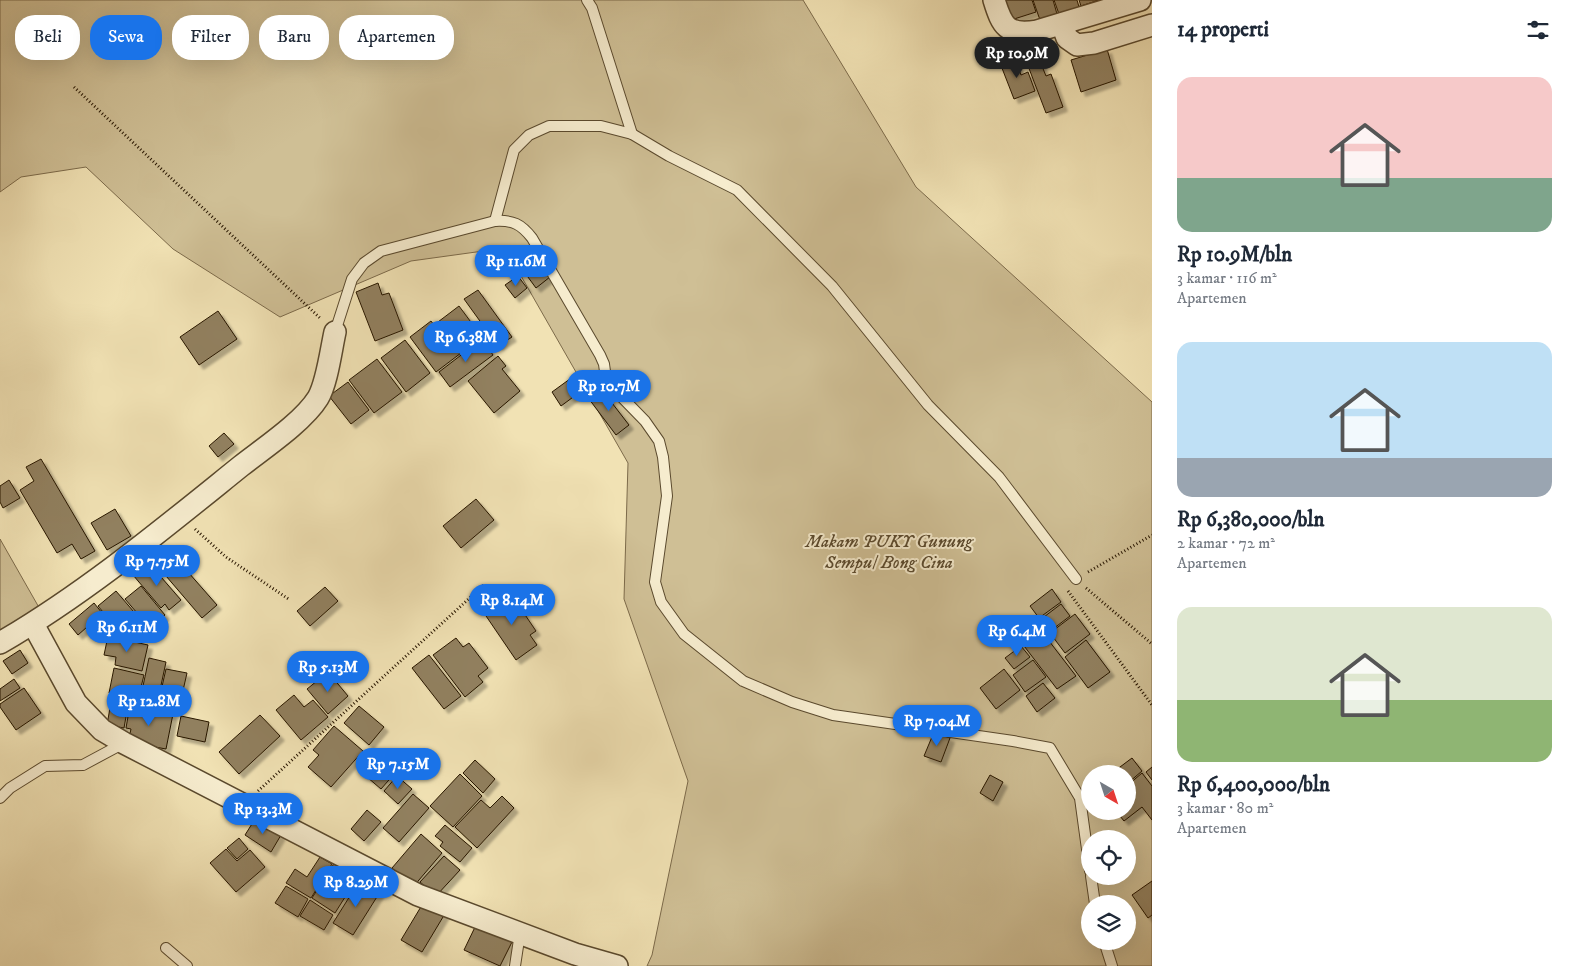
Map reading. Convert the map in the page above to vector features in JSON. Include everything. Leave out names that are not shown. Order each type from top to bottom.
[{"type":"street","points":[[994,0],[1003,24],[1012,31],[1025,33],[1062,24],[1140,0]]},
{"type":"street","points":[[1062,24],[1068,38],[1077,45],[1094,43],[1152,24]]},
{"type":"street","points":[[0,643],[33,624],[63,603],[179,516],[297,421],[318,398],[335,332]]},
{"type":"street","points":[[33,624],[76,703],[102,730],[124,743],[418,895],[575,954],[616,966]]},
{"type":"lane","points":[[587,0],[592,8],[632,134]]},
{"type":"lane","points":[[495,221],[514,150],[529,134],[549,126],[601,126],[632,134],[669,156],[737,190],[832,286],[928,405],[999,477],[1076,579]]},
{"type":"lane","points":[[335,332],[352,279],[364,263],[381,251],[495,221],[514,222],[524,228],[532,238],[600,355],[604,364],[606,379],[645,421],[659,441],[664,457],[667,496],[655,582],[661,602],[684,634],[743,681],[792,702],[833,715],[1050,748],[1080,798],[1084,830]]},
{"type":"lane","points":[[0,798],[10,788],[45,766],[82,765],[124,743]]},
{"type":"lane","points":[[515,966],[520,933]]},
{"type":"lane","points":[[166,948],[187,966]]},
{"type":"lane","points":[[1107,950],[1112,966]]},
{"type":"path","points":[[74,87],[335,332]]},
{"type":"path","points":[[179,516],[226,557],[290,600]]},
{"type":"path","points":[[1152,535],[1068,584],[1067,589],[1069,595],[1152,705]]},
{"type":"path","points":[[1076,579],[1152,644]]},
{"type":"path","points":[[242,805],[485,584]]},
{"type":"green space","name":"Makam PUKY Gunung Sempu/ Bong Cina","points":[[0,0],[803,0],[916,187],[1152,402],[1152,966],[647,966],[652,955],[688,781],[624,599],[628,463],[505,248],[411,261],[280,317],[173,249],[86,167],[21,177],[0,192]]},
{"type":"green space","points":[[0,539],[41,611],[0,635]]},
{"type":"building","points":[[1005,0],[1032,0],[1036,12],[1011,20]]},
{"type":"building","points":[[1033,0],[1053,0],[1057,14],[1040,20]]},
{"type":"building","points":[[1054,0],[1077,0],[1079,7],[1059,14]]},
{"type":"building","points":[[1079,0],[1099,0],[1081,6]]},
{"type":"building","points":[[1107,49],[1116,80],[1081,92],[1071,60]]},
{"type":"building","points":[[1037,54],[1046,76],[1051,74],[1063,107],[1046,113],[1025,58]]},
{"type":"building","points":[[1015,58],[1021,75],[1028,72],[1035,91],[1014,99],[1000,63]]},
{"type":"building","points":[[539,263],[550,277],[536,288],[525,273]]},
{"type":"building","points":[[518,276],[527,288],[515,298],[505,285]]},
{"type":"building","points":[[378,283],[382,295],[389,293],[403,330],[375,341],[356,292]]},
{"type":"building","points":[[478,290],[512,337],[498,346],[464,299]]},
{"type":"building","points":[[459,306],[482,337],[436,372],[410,337],[431,321],[434,325]]},
{"type":"building","points":[[218,311],[237,339],[199,365],[180,337]]},
{"type":"building","points":[[482,339],[493,355],[450,387],[439,372]]},
{"type":"building","points":[[405,340],[430,373],[406,392],[381,358]]},
{"type":"building","points":[[498,356],[506,366],[502,369],[520,391],[494,413],[468,381]]},
{"type":"building","points":[[377,359],[402,392],[374,413],[349,380]]},
{"type":"building","points":[[574,376],[584,389],[561,406],[552,392]]},
{"type":"building","points":[[348,382],[369,410],[351,424],[329,396]]},
{"type":"building","points":[[602,390],[629,425],[616,435],[589,399]]},
{"type":"building","points":[[224,433],[234,444],[218,457],[209,446]]},
{"type":"building","points":[[41,459],[95,551],[81,559],[72,544],[57,553],[20,490],[34,481],[26,467]]},
{"type":"building","points":[[9,480],[20,498],[3,508],[0,502],[0,486]]},
{"type":"building","points":[[476,499],[494,520],[461,548],[443,526]]},
{"type":"building","points":[[115,509],[131,536],[107,550],[91,523]]},
{"type":"building","points":[[148,562],[181,600],[169,610],[165,604],[161,608],[133,575]]},
{"type":"building","points":[[181,564],[217,605],[202,618],[166,576]]},
{"type":"building","points":[[141,586],[165,615],[150,628],[125,599]]},
{"type":"building","points":[[325,587],[338,601],[310,626],[297,611]]},
{"type":"building","points":[[1052,589],[1061,602],[1039,618],[1030,606]]},
{"type":"building","points":[[116,591],[140,619],[122,635],[98,606]]},
{"type":"building","points":[[511,594],[536,631],[530,635],[537,645],[516,660],[484,613]]},
{"type":"building","points":[[94,603],[111,624],[96,637],[87,627],[78,635],[69,624]]},
{"type":"building","points":[[1061,604],[1070,616],[1049,632],[1040,620]]},
{"type":"building","points":[[1075,614],[1090,634],[1065,653],[1050,633]]},
{"type":"building","points":[[1036,624],[1076,676],[1057,689],[1018,638]]},
{"type":"building","points":[[108,636],[148,645],[142,671],[115,665],[116,657],[104,655]]},
{"type":"building","points":[[456,638],[463,647],[469,643],[488,668],[478,676],[483,682],[465,697],[433,655]]},
{"type":"building","points":[[1086,640],[1110,672],[1088,688],[1065,657]]},
{"type":"building","points":[[1021,646],[1030,657],[1014,669],[1005,658]]},
{"type":"building","points":[[20,650],[28,663],[12,674],[3,661]]},
{"type":"building","points":[[429,655],[461,696],[444,709],[412,668]]},
{"type":"building","points":[[149,658],[166,662],[157,704],[140,700]]},
{"type":"building","points":[[1033,660],[1046,677],[1025,692],[1013,675]]},
{"type":"building","points":[[114,668],[144,675],[138,699],[109,693]]},
{"type":"building","points":[[166,669],[187,673],[179,708],[158,704]]},
{"type":"building","points":[[1004,669],[1020,690],[996,709],[980,688]]},
{"type":"building","points":[[328,672],[348,696],[328,714],[307,689]]},
{"type":"building","points":[[14,679],[20,688],[0,701],[0,689]]},
{"type":"building","points":[[1043,683],[1055,698],[1037,712],[1026,696]]},
{"type":"building","points":[[24,688],[41,713],[16,730],[0,707],[0,704]]},
{"type":"building","points":[[294,695],[304,707],[313,700],[328,717],[301,740],[276,710]]},
{"type":"building","points":[[111,702],[128,705],[124,728],[107,725]]},
{"type":"building","points":[[130,705],[173,714],[166,749],[128,742],[131,729],[126,728]]},
{"type":"building","points":[[359,706],[384,727],[369,745],[344,723]]},
{"type":"building","points":[[260,715],[280,736],[239,774],[219,752]]},
{"type":"building","points":[[181,716],[209,722],[205,742],[177,736]]},
{"type":"building","points":[[334,726],[363,751],[331,787],[308,767],[319,755],[313,750]]},
{"type":"building","points":[[934,732],[950,738],[941,762],[924,756]]},
{"type":"building","points":[[374,755],[395,773],[381,789],[360,771]]},
{"type":"building","points":[[1132,758],[1142,771],[1136,776],[1136,765],[1123,765]]},
{"type":"building","points":[[475,760],[495,779],[483,793],[463,773]]},
{"type":"building","points":[[1152,767],[1152,780],[1146,772]]},
{"type":"building","points":[[1142,773],[1152,786],[1152,820],[1142,807],[1136,812],[1136,778]]},
{"type":"building","points":[[460,774],[482,796],[453,827],[430,806]]},
{"type":"building","points":[[990,775],[1003,782],[993,801],[980,793]]},
{"type":"building","points":[[397,776],[412,789],[398,804],[384,791]]},
{"type":"building","points":[[413,794],[429,808],[399,842],[383,828]]},
{"type":"building","points":[[502,796],[514,808],[477,848],[455,827],[481,800],[490,808]]},
{"type":"building","points":[[367,810],[381,822],[364,841],[351,829]]},
{"type":"building","points":[[255,819],[281,835],[271,852],[245,835]]},
{"type":"building","points":[[445,825],[472,848],[460,862],[440,846],[443,842],[435,836]]},
{"type":"building","points":[[421,834],[442,853],[413,887],[392,868]]},
{"type":"building","points":[[239,838],[248,849],[237,859],[227,848]]},
{"type":"building","points":[[226,849],[237,861],[250,850],[265,867],[236,892],[210,863]]},
{"type":"building","points":[[444,856],[460,870],[436,896],[420,882]]},
{"type":"building","points":[[320,857],[332,864],[311,898],[286,883],[295,869],[307,877]]},
{"type":"building","points":[[335,862],[347,870],[342,879],[352,886],[335,913],[312,898]]},
{"type":"building","points":[[360,880],[380,892],[353,935],[333,923]]},
{"type":"building","points":[[1152,881],[1152,915],[1148,918],[1136,901],[1136,895],[1132,895]]},
{"type":"building","points":[[286,886],[308,899],[298,917],[275,903]]},
{"type":"building","points":[[310,900],[333,915],[324,930],[300,916]]},
{"type":"building","points":[[425,900],[446,912],[422,952],[401,940]]},
{"type":"building","points":[[476,925],[512,942],[500,966],[464,950]]}]
